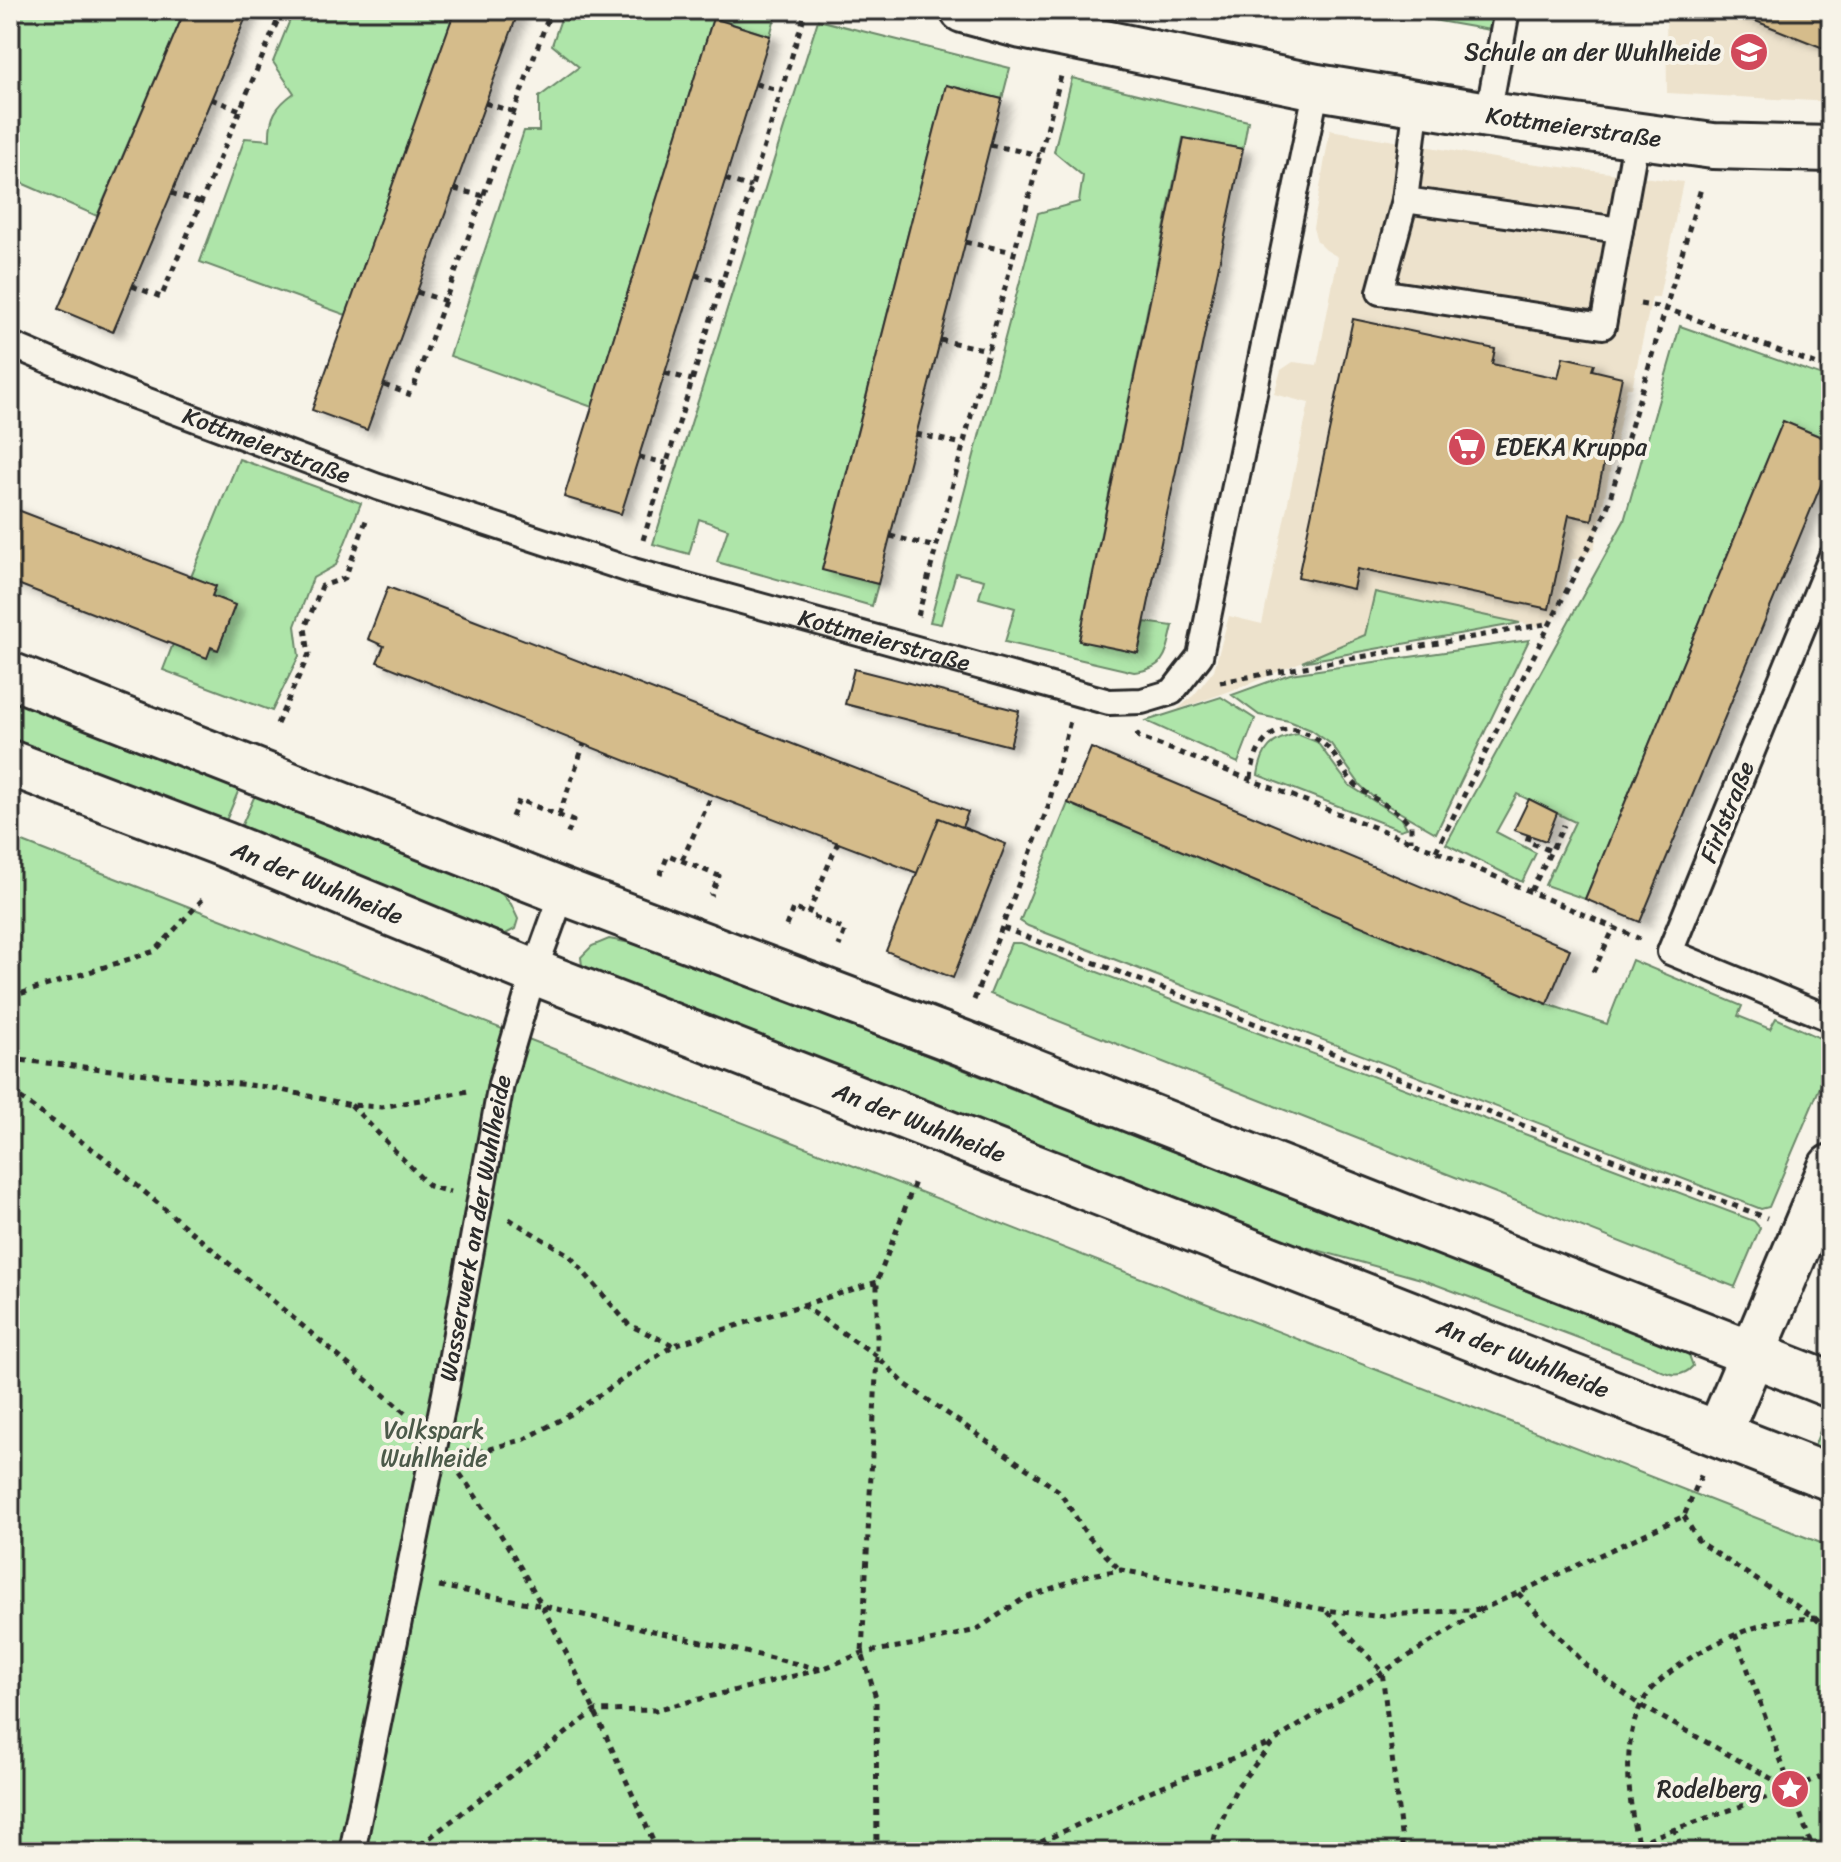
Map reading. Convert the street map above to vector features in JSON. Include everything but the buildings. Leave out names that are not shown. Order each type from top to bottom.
[{"type":"main road","name":"Kottmeierstraße","points":[[963,10],[1024,18],[1068,36],[1317,87],[1488,115],[1713,146],[1831,149]]},
{"type":"main road","points":[[10,675],[563,892],[960,1042],[1831,1385]]},
{"type":"main road","name":"An der Wuhlheide","points":[[10,763],[226,845],[534,972],[1831,1478]]},
{"type":"main road","points":[[1719,1433],[1831,1167]]},
{"type":"lane","points":[[1488,115],[1507,10]]},
{"type":"lane","points":[[1172,692],[1200,656],[1317,87]]},
{"type":"lane","points":[[1417,102],[1405,200],[1380,292],[1603,326],[1637,135]]},
{"type":"lane","points":[[1405,200],[1620,230]]},
{"type":"lane","name":"Kottmeierstraße","points":[[10,344],[121,391],[378,487],[633,571],[1109,702],[1142,701],[1172,692]]},
{"type":"lane","name":"Firlstraße","points":[[1670,952],[1831,558]]},
{"type":"lane","name":"Wasserwerk an der Wuhlheide","points":[[352,1852],[435,1440],[501,1084],[534,972],[563,892]]},
{"type":"lane","points":[[1670,952],[1831,1019]]},
{"type":"path","points":[[256,10],[279,18]]},
{"type":"path","points":[[132,286],[162,295],[282,10]]},
{"type":"path","points":[[520,10],[548,19]]},
{"type":"path","points":[[414,386],[551,10]]},
{"type":"path","points":[[633,571],[806,10]]},
{"type":"path","points":[[910,647],[1060,81],[1068,36]]},
{"type":"path","points":[[756,84],[781,91]]},
{"type":"path","points":[[211,99],[240,110]]},
{"type":"path","points":[[485,103],[514,112]]},
{"type":"path","points":[[990,145],[1040,155]]},
{"type":"path","points":[[1436,851],[1606,512],[1713,146]]},
{"type":"path","points":[[725,179],[751,187]]},
{"type":"path","points":[[454,189],[484,196]]},
{"type":"path","points":[[171,193],[201,203]]},
{"type":"path","points":[[965,242],[1014,252]]},
{"type":"path","points":[[695,275],[722,282]]},
{"type":"path","points":[[417,292],[446,301]]},
{"type":"path","points":[[1665,308],[1831,370]]},
{"type":"path","points":[[940,340],[988,350]]},
{"type":"path","points":[[665,373],[692,380]]},
{"type":"path","points":[[384,385],[411,395]]},
{"type":"path","points":[[916,434],[963,444]]},
{"type":"path","points":[[639,457],[666,463]]},
{"type":"path","points":[[277,724],[309,654],[305,628],[322,586],[345,578],[378,487]]},
{"type":"path","points":[[890,536],[936,547]]},
{"type":"path","points":[[1172,692],[1551,623]]},
{"type":"path","points":[[974,1000],[1048,807],[1077,693]]},
{"type":"path","points":[[1109,702],[1139,737],[1436,851],[1670,952]]},
{"type":"path","points":[[1251,779],[1253,760],[1261,743],[1276,732],[1296,729],[1313,736],[1329,748],[1355,785],[1400,813],[1411,825],[1411,841]]},
{"type":"path","points":[[559,815],[584,744]]},
{"type":"path","points":[[682,860],[712,795]]},
{"type":"path","points":[[512,817],[519,800],[559,815],[573,821],[566,838]]},
{"type":"path","points":[[1531,891],[1564,825]]},
{"type":"path","points":[[1529,835],[1527,841],[1551,851]]},
{"type":"path","points":[[808,914],[838,842]]},
{"type":"path","points":[[660,875],[668,855],[682,860],[719,876],[711,896]]},
{"type":"path","points":[[10,997],[155,951],[203,899]]},
{"type":"path","points":[[786,926],[793,908],[845,930],[839,946]]},
{"type":"path","points":[[1003,928],[1771,1220]]},
{"type":"path","points":[[1593,972],[1614,928]]},
{"type":"path","points":[[10,1059],[267,1087],[351,1105],[382,1107],[501,1084]]},
{"type":"path","points":[[10,1091],[102,1156],[435,1440],[468,1485],[544,1606],[658,1852]]},
{"type":"path","points":[[351,1105],[429,1186],[478,1200],[569,1255],[629,1325],[674,1345]]},
{"type":"path","points":[[877,1852],[876,1698],[862,1653],[877,1356],[877,1282],[916,1179]]},
{"type":"path","points":[[435,1440],[475,1453],[525,1439],[571,1414],[674,1345],[877,1282]]},
{"type":"path","points":[[802,1304],[877,1356],[905,1384],[1059,1491],[1087,1535],[1121,1570]]},
{"type":"path","points":[[1019,1852],[1153,1790],[1274,1741],[1483,1609],[1684,1516],[1699,1542],[1815,1618],[1831,1633]]},
{"type":"path","points":[[411,1852],[595,1711],[655,1710],[822,1669],[862,1653],[976,1630],[1023,1599],[1085,1576],[1121,1570],[1326,1610],[1374,1616],[1483,1609]]},
{"type":"path","points":[[406,1580],[544,1606],[822,1669]]},
{"type":"path","points":[[1518,1593],[1586,1665],[1640,1705],[1790,1789]]},
{"type":"path","points":[[1326,1610],[1382,1671],[1403,1852]]},
{"type":"path","points":[[1642,1852],[1631,1804],[1627,1748],[1640,1705],[1656,1684],[1735,1634],[1779,1621],[1815,1618]]},
{"type":"path","points":[[1735,1634],[1814,1852]]},
{"type":"path","points":[[1211,1852],[1216,1832],[1237,1787],[1274,1741]]},
{"type":"path","points":[[1614,1852],[1831,1773]]},
{"type":"path","points":[[1674,1828],[1683,1852]]},
{"type":"path","points":[[10,1844],[51,1852]]},
{"type":"shaded area","name":"Schule an der Wuhlheide","points":[[1666,10],[1831,10],[1831,102],[1667,93]]},
{"type":"shaded area","points":[[1330,130],[1512,161],[1683,182],[1659,297],[1652,297],[1632,388],[1627,388],[1594,549],[1580,559],[1572,559],[1558,615],[1541,627],[1375,592],[1365,635],[1244,686],[1177,710],[1214,670],[1229,616],[1262,624],[1309,403],[1274,394],[1281,370],[1293,362],[1317,365],[1338,257],[1317,241],[1313,228]]},
{"type":"green space","points":[[18,10],[185,10],[97,216],[10,178],[10,28]]},
{"type":"green space","points":[[294,10],[455,10],[346,315],[200,262],[245,138],[270,140],[275,113],[294,93],[273,62]]},
{"type":"green space","points":[[564,10],[777,10],[770,36],[713,18],[592,407],[450,356],[524,131],[539,131],[539,97],[579,67],[552,45]]},
{"type":"green space","points":[[1376,10],[1493,10],[1490,30]]},
{"type":"green space","points":[[818,20],[1010,68],[1002,99],[946,85],[822,569],[878,584],[872,606],[717,562],[728,529],[699,519],[689,554],[653,544]]},
{"type":"green space","points":[[1072,78],[1248,121],[1243,149],[1183,138],[1079,640],[1138,653],[1145,622],[1173,626],[1159,663],[1134,672],[1005,642],[1015,608],[979,598],[984,580],[956,573],[941,624],[930,622],[1038,213],[1079,202],[1083,176],[1054,152]]},
{"type":"green space","points":[[1680,326],[1831,379],[1831,441],[1783,421],[1585,899],[1545,885],[1575,822],[1517,794],[1496,832],[1536,853],[1522,882],[1446,844],[1624,521]]},
{"type":"green space","points":[[239,459],[361,503],[336,565],[313,578],[295,626],[299,656],[272,711],[163,670],[173,644],[218,650],[235,605],[212,596],[216,586],[191,577]]},
{"type":"green space","points":[[1375,592],[1520,623],[1302,662],[1365,635]]},
{"type":"green space","points":[[1529,640],[1436,833],[1373,797],[1361,786],[1331,744],[1311,730],[1289,721],[1259,715],[1232,695],[1290,674]]},
{"type":"green space","points":[[10,697],[240,787],[223,828],[10,744]]},
{"type":"green space","points":[[1221,697],[1255,719],[1238,763],[1146,721]]},
{"type":"green space","points":[[1297,734],[1317,742],[1349,785],[1402,819],[1407,828],[1400,830],[1258,775],[1262,758],[1269,747],[1280,739]]},
{"type":"green space","points":[[255,795],[500,892],[511,904],[518,919],[515,929],[500,937],[238,834]]},
{"type":"green space","points":[[1068,803],[1547,1004],[1607,1024],[1632,960],[1742,1006],[1738,1016],[1770,1029],[1776,1018],[1831,1043],[1831,1061],[1769,1207],[1761,1209],[1028,926],[1020,921]]},
{"type":"green space","name":"Volkspark Wuhlheide","points":[[10,837],[1831,1547],[1831,1852],[10,1852]]},
{"type":"green space","points":[[609,939],[647,946],[1680,1350],[1689,1355],[1693,1366],[1682,1374],[1665,1372],[1421,1279],[1245,1230],[606,980],[582,966],[581,957],[592,946]]},
{"type":"green space","points":[[1011,943],[1021,943],[1754,1221],[1760,1228],[1735,1287],[990,994]]},
{"type":"green space","points":[[1828,1409],[1831,1410],[1831,1457],[1813,1450]]},
{"type":"place","name":"Schule an der Wuhlheide","points":[[1749,52]]},
{"type":"place","name":"EDEKA Kruppa","points":[[1467,447]]},
{"type":"place","name":"Rodelberg","points":[[1790,1789]]}]
